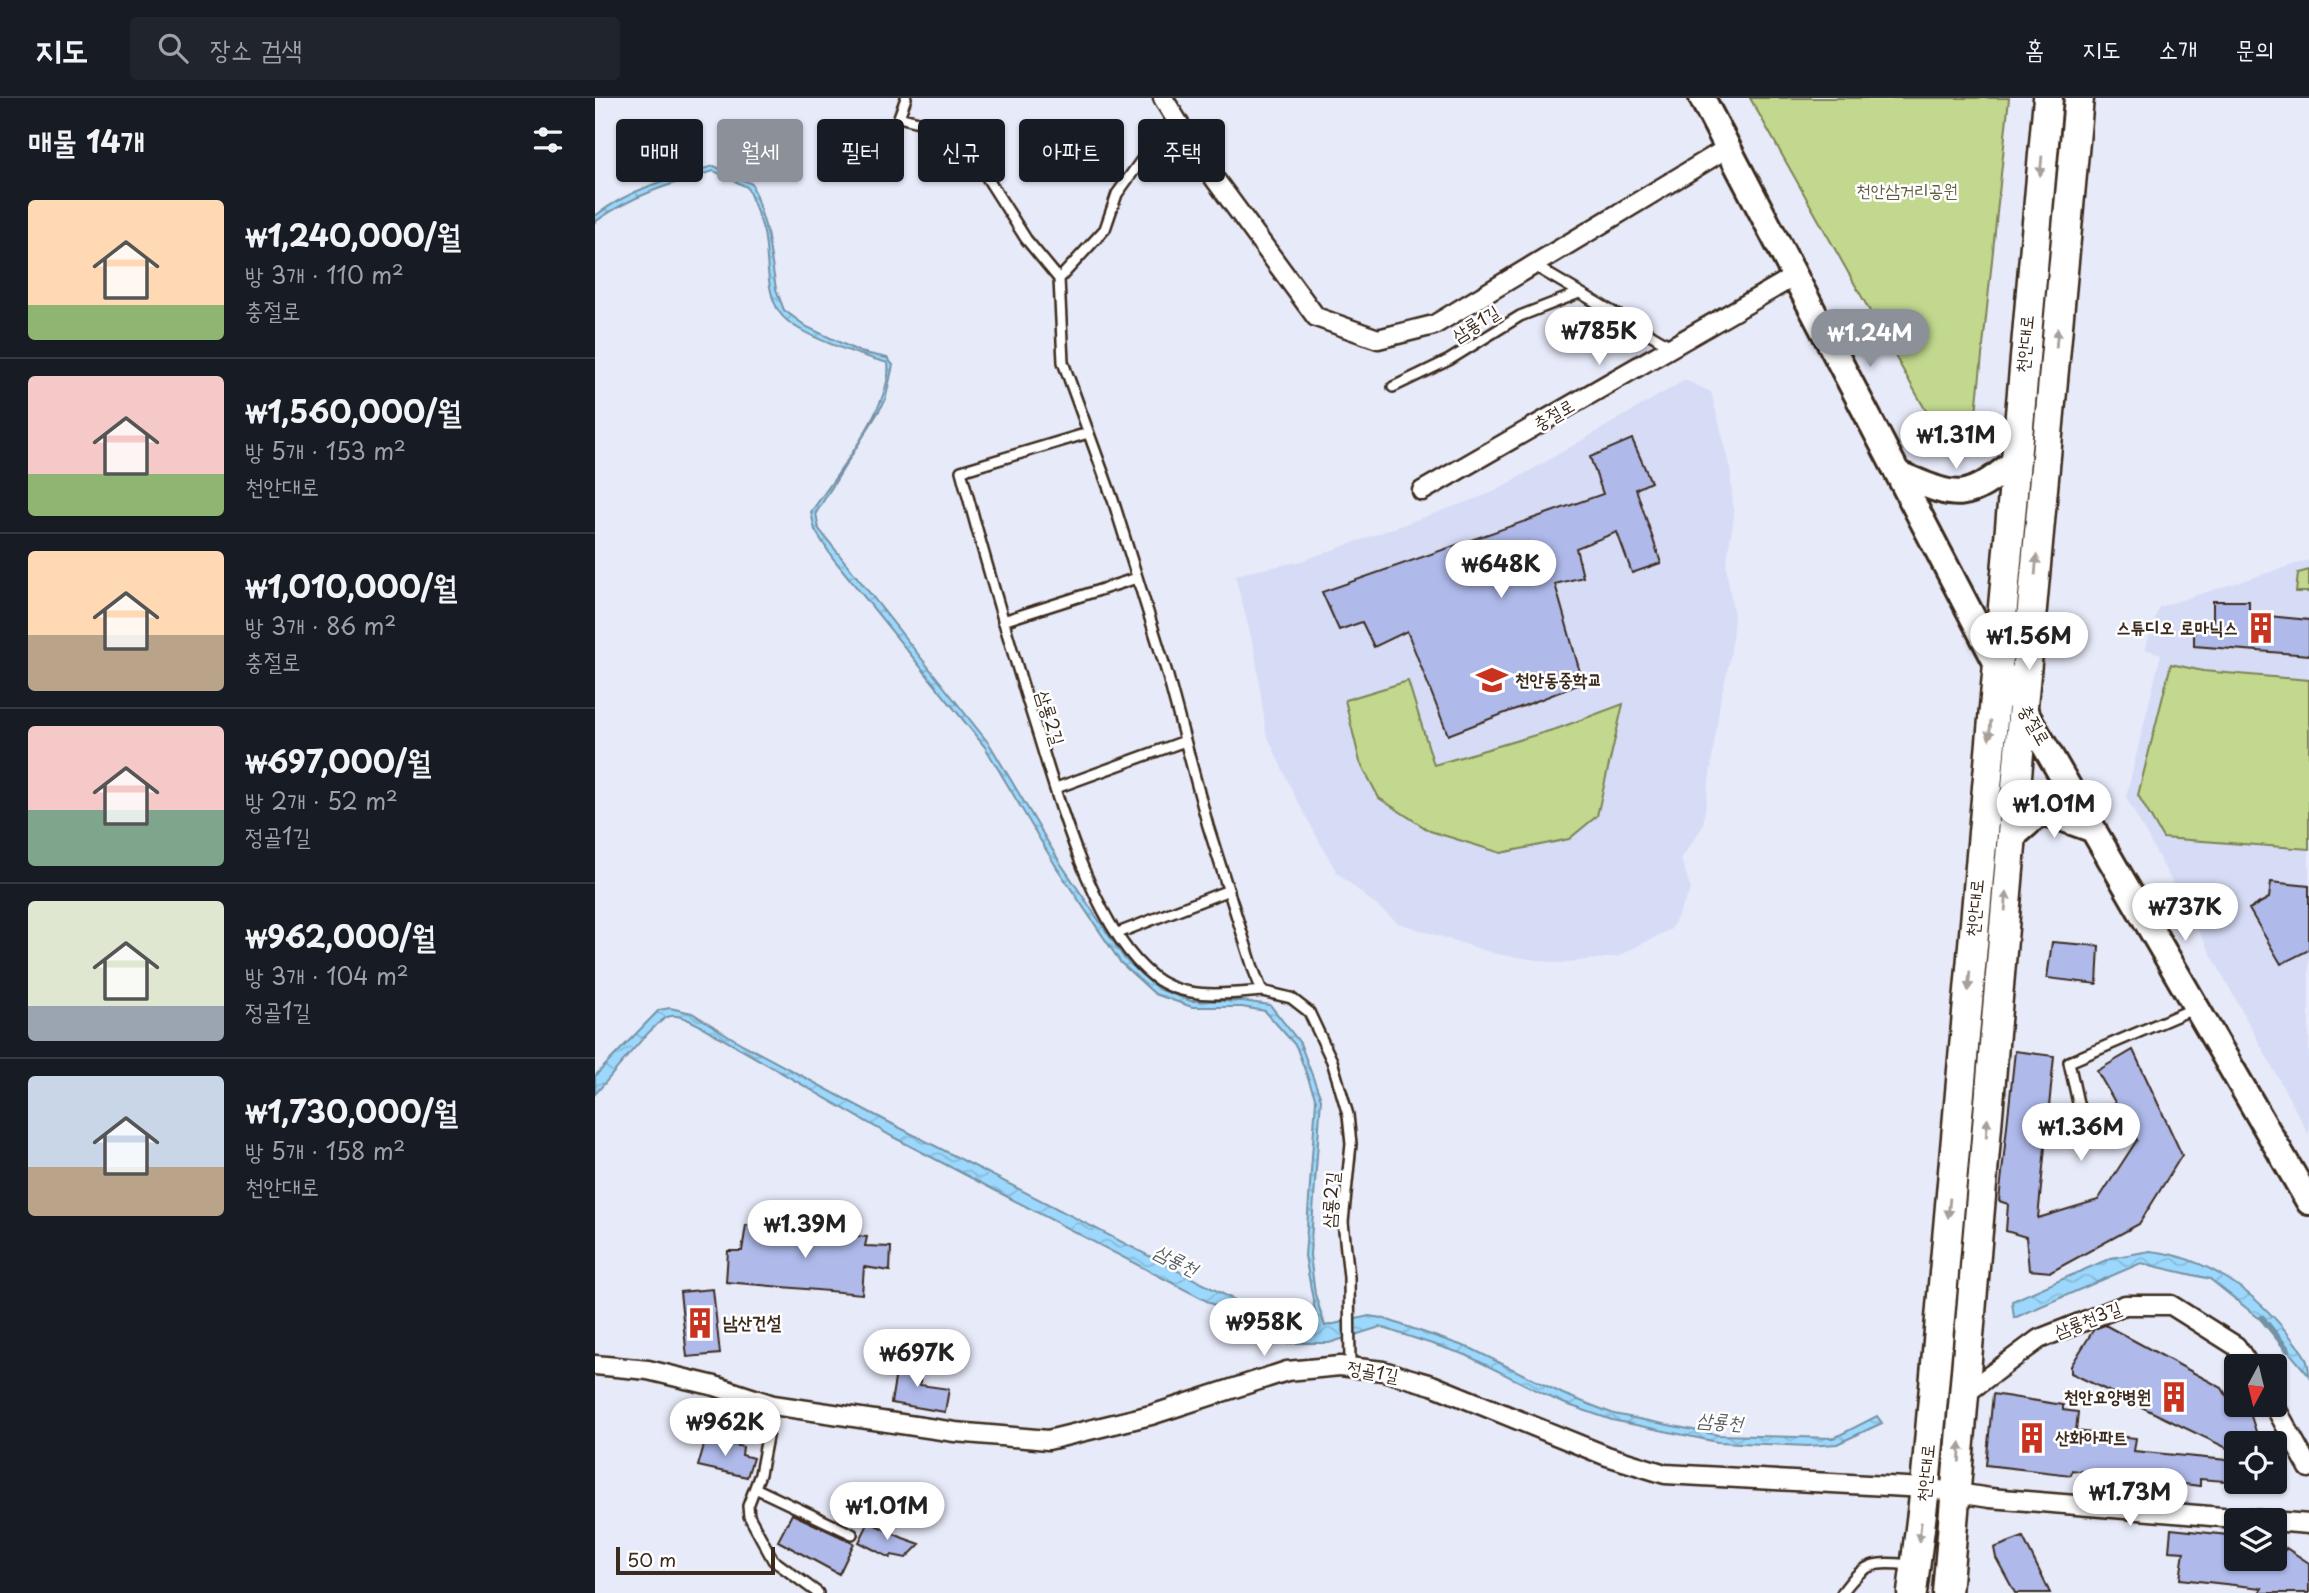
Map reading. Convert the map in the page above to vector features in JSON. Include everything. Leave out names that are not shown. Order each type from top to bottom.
[{"type":"main road","name":"천안대로","points":[[1912,1593],[1926,1488],[2047,98]]},
{"type":"main road","name":"천안대로","points":[[1947,1593],[2011,838],[2079,98]]},
{"type":"street","points":[[1163,98],[1176,119]]},
{"type":"street","name":"충절로","points":[[1702,98],[1996,662],[2309,1202]]},
{"type":"street","points":[[1217,182],[1317,317],[1378,339],[1434,325],[1729,147]]},
{"type":"street","name":"충절로","points":[[1422,491],[1795,276]]},
{"type":"street","points":[[1899,474],[1956,495],[1986,485],[2014,462]]},
{"type":"street","points":[[2011,838],[2039,814],[2055,816],[2094,830]]},
{"type":"street","name":"삼룡천3길","points":[[1965,1394],[2039,1339],[2125,1305],[2171,1305],[2236,1346],[2241,1354]]},
{"type":"street","name":"정골1길","points":[[595,1365],[648,1370],[715,1386],[773,1405],[955,1432],[1048,1440],[1151,1415],[1287,1371],[1350,1367],[1383,1371],[1432,1384],[1607,1456],[1665,1474],[1957,1491]]},
{"type":"street","points":[[2281,1418],[2309,1468]]},
{"type":"street","points":[[1957,1491],[1987,1489],[2309,1515]]},
{"type":"street","points":[[1957,1491],[1990,1498],[2309,1524]]},
{"type":"lane","points":[[906,98],[899,117],[938,127],[965,143],[1026,239],[1059,279],[1063,362],[1137,578],[1229,890],[1262,991]]},
{"type":"lane","points":[[1059,279],[1105,229],[1117,194],[1138,161]]},
{"type":"lane","points":[[1533,265],[1672,347]]},
{"type":"lane","name":"삼룡1길","points":[[1393,387],[1449,360],[1520,316],[1579,293]]},
{"type":"lane","name":"삼룡2길","points":[[1089,433],[961,471],[1003,621],[1056,788],[1079,857],[1103,911],[1154,977],[1183,992],[1221,995],[1262,991],[1291,998],[1309,1012],[1332,1061],[1348,1115],[1351,1144],[1343,1223],[1350,1367]]},
{"type":"lane","points":[[1003,621],[1137,578]]},
{"type":"lane","points":[[1056,788],[1185,741]]},
{"type":"lane","points":[[1118,933],[1229,890]]},
{"type":"lane","points":[[2084,1135],[2069,1062],[2196,1007]]},
{"type":"lane","points":[[773,1405],[755,1488],[748,1506],[749,1516],[773,1560],[818,1593]]},
{"type":"lane","points":[[755,1488],[852,1534]]},
{"type":"lane","points":[[1842,1593],[1853,1578],[1875,1563],[1916,1565]]},
{"type":"shaded area","name":"천안동중학교","points":[[1685,380],[1711,392],[1730,466],[1734,516],[1726,566],[1734,617],[1730,659],[1720,701],[1703,826],[1681,859],[1691,889],[1671,929],[1616,957],[1558,963],[1496,954],[1398,923],[1337,873],[1294,795],[1266,733],[1255,653],[1235,575],[1302,561],[1494,492]]},
{"type":"shaded area","points":[[2309,560],[2309,1135],[2126,797],[2161,654],[2145,649],[2159,607]]},
{"type":"green space","name":"천안삼거리공원","points":[[1750,98],[2009,98],[1974,432],[1948,450]]},
{"type":"green space","points":[[2309,570],[2309,592],[2296,592],[2298,573]]},
{"type":"green space","points":[[2171,664],[2203,671],[2309,680],[2309,849],[2163,838],[2138,795]]},
{"type":"green space","points":[[1408,681],[1434,765],[1559,728],[1623,704],[1597,816],[1569,839],[1501,853],[1430,831],[1379,798],[1360,762],[1345,700]]},
{"type":"water","points":[[714,166],[717,167],[717,172],[703,175],[703,169]]},
{"type":"water","points":[[662,182],[680,182],[622,205],[595,222],[595,216],[637,191]]},
{"type":"water","points":[[737,182],[752,184],[767,232],[776,289],[784,310],[807,327],[860,352],[887,358],[893,365],[885,401],[816,513],[819,529],[990,745],[1061,864],[1125,959],[1158,989],[1191,1001],[1242,1001],[1270,1005],[1300,1043],[1321,1099],[1310,1255],[1315,1294],[1325,1326],[1369,1316],[1382,1318],[1472,1349],[1563,1394],[1614,1414],[1718,1435],[1834,1438],[1877,1416],[1882,1423],[1837,1444],[1808,1446],[1717,1442],[1612,1420],[1560,1402],[1466,1355],[1380,1327],[1329,1343],[1287,1343],[893,1137],[681,1017],[671,1016],[655,1026],[595,1094],[595,1076],[659,1010],[670,1008],[692,1013],[742,1044],[871,1113],[1291,1329],[1318,1327],[1305,1256],[1316,1100],[1296,1046],[1265,1011],[1242,1007],[1192,1007],[1155,994],[1121,963],[1057,868],[985,747],[832,557],[815,530],[811,512],[847,461],[872,419],[882,399],[888,363],[814,337],[780,313],[770,285],[764,233],[747,187]]},
{"type":"water","points":[[2150,1251],[2190,1260],[2244,1291],[2275,1319],[2301,1350],[2308,1363],[2309,1376],[2265,1323],[2210,1279],[2141,1263],[2014,1318],[2012,1301],[2111,1258]]},
{"type":"building","points":[[1632,439],[1651,482],[1636,489],[1661,563],[1632,573],[1617,532],[1576,548],[1583,577],[1555,584],[1583,683],[1448,735],[1407,631],[1374,647],[1362,622],[1339,630],[1322,592],[1603,494],[1590,457]]},
{"type":"building","name":"스튜디오 로마닉스","points":[[2213,601],[2249,601],[2249,614],[2309,620],[2309,655],[2194,646],[2194,627],[2213,629]]},
{"type":"building","points":[[2271,882],[2309,886],[2309,950],[2281,964],[2249,909],[2269,898]]},
{"type":"building","points":[[2052,942],[2099,946],[2097,984],[2047,978]]},
{"type":"building","points":[[2133,1050],[2182,1155],[2139,1224],[2051,1272],[2029,1270],[2026,1237],[2006,1231],[2008,1204],[1999,1201],[2015,1051],[2054,1056],[2038,1218],[2098,1200],[2137,1140],[2097,1071]]},
{"type":"building","points":[[746,1225],[867,1237],[865,1246],[891,1247],[890,1271],[864,1267],[862,1294],[726,1282],[728,1251],[742,1251]]},
{"type":"building","name":"남산건설","points":[[713,1289],[720,1354],[687,1357],[680,1292]]},
{"type":"building","name":"천안요양병원","points":[[2105,1325],[2222,1388],[2224,1418],[2252,1418],[2256,1431],[2224,1431],[2224,1447],[2071,1373],[2071,1366],[2094,1329]]},
{"type":"building","points":[[898,1360],[921,1363],[920,1385],[949,1389],[945,1412],[891,1403]]},
{"type":"building","points":[[1993,1394],[2063,1405],[2063,1410],[2078,1412],[2076,1431],[2136,1438],[2134,1451],[2224,1460],[2224,1481],[2200,1479],[2200,1486],[2072,1470],[2071,1475],[1986,1465]]},
{"type":"building","points":[[706,1438],[743,1447],[742,1455],[753,1458],[747,1477],[698,1466]]},
{"type":"building","points":[[792,1514],[854,1543],[839,1574],[778,1541]]},
{"type":"building","points":[[869,1522],[920,1544],[906,1558],[892,1555],[890,1558],[859,1542]]},
{"type":"building","points":[[2171,1529],[2224,1535],[2224,1571],[2287,1571],[2287,1549],[2309,1563],[2309,1593],[2259,1593],[2262,1588],[2180,1579],[2184,1552],[2169,1551]]},
{"type":"building","points":[[2023,1537],[2050,1593],[2015,1593],[1996,1558],[1994,1548]]},
{"type":"waterway","name":"삼룡천","points":[[2262,1318],[2288,1350]]},
{"type":"place","name":"스튜디오 로마닉스","points":[[2261,628]]},
{"type":"place","name":"천안동중학교","points":[[1492,680]]},
{"type":"place","name":"남산건설","points":[[700,1323]]},
{"type":"place","name":"천안요양병원","points":[[2174,1397]]},
{"type":"place","name":"산화아파트","points":[[2032,1438]]}]
